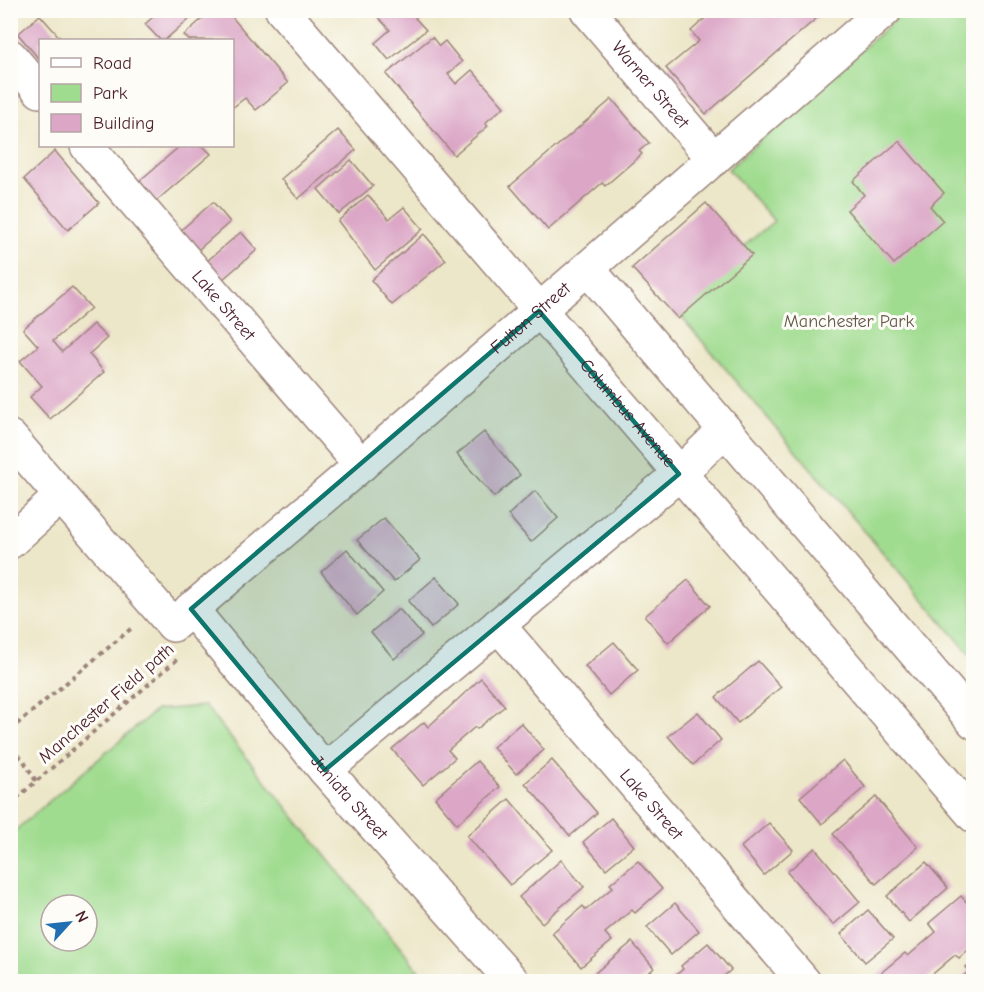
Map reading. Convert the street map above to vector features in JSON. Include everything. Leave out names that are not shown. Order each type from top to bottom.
[{"type":"street","name":"Columbus Avenue","points":[[282,10],[974,816]]},
{"type":"street","name":"Warner Street","points":[[587,10],[714,159]]},
{"type":"street","name":"Fulton Street","points":[[183,629],[361,465],[885,10]]},
{"type":"street","points":[[10,56],[39,90]]},
{"type":"street","name":"Lake Street","points":[[88,147],[361,465]]},
{"type":"street","points":[[588,269],[974,722]]},
{"type":"street","points":[[325,770],[679,474],[725,430]]},
{"type":"street","name":"Juniata Street","points":[[14,449],[61,496],[183,629],[325,770],[513,981]]},
{"type":"street","points":[[10,542],[61,496]]},
{"type":"street","name":"Lake Street","points":[[498,625],[804,981]]},
{"type":"path","points":[[10,730],[137,624]]},
{"type":"path","name":"Manchester Field path","points":[[10,804],[36,781],[183,629]]},
{"type":"path","points":[[10,751],[22,758],[36,781]]},
{"type":"highlighted area","points":[[539,311],[679,474],[325,770],[191,609]]},
{"type":"green space","name":"Manchester Park","points":[[905,11],[973,11],[973,658],[672,306],[774,221],[728,169]]},
{"type":"green space","points":[[205,706],[427,981],[11,981],[11,834],[156,710]]},
{"type":"building","points":[[161,10],[199,10],[166,39],[159,39],[145,24]]},
{"type":"building","points":[[212,10],[226,10],[288,83],[256,110],[245,98],[234,106],[234,39],[188,39],[184,35]]},
{"type":"building","points":[[381,10],[424,10],[415,18],[426,30],[389,60],[375,43],[390,30],[376,15]]},
{"type":"building","points":[[714,10],[826,10],[706,114],[666,68],[699,41],[691,31]]},
{"type":"building","points":[[40,15],[61,39],[39,39],[39,59],[18,34]]},
{"type":"building","points":[[432,37],[439,46],[445,41],[462,62],[448,74],[456,84],[472,70],[504,107],[485,123],[488,126],[454,155],[386,74]]},
{"type":"building","points":[[612,99],[649,143],[639,151],[642,154],[605,186],[602,183],[548,230],[510,186]]},
{"type":"building","points":[[338,130],[356,150],[298,199],[281,179]]},
{"type":"building","points":[[899,141],[944,193],[930,206],[943,221],[894,264],[847,210],[864,195],[853,181]]},
{"type":"building","points":[[179,147],[204,147],[211,154],[155,202],[138,182]]},
{"type":"building","points":[[55,151],[99,203],[68,230],[24,179]]},
{"type":"building","points":[[351,160],[373,186],[339,214],[318,189]]},
{"type":"building","points":[[368,195],[389,219],[404,207],[423,229],[375,270],[338,221]]},
{"type":"building","points":[[213,202],[230,222],[198,250],[181,230]]},
{"type":"building","points":[[706,203],[752,255],[678,319],[632,268]]},
{"type":"building","points":[[241,232],[257,250],[223,279],[207,261]]},
{"type":"building","points":[[424,234],[446,260],[392,305],[371,280]]},
{"type":"building","points":[[72,287],[91,308],[53,341],[62,352],[93,324],[107,338],[89,354],[104,372],[50,419],[30,397],[42,386],[20,361],[38,346],[23,329]]},
{"type":"building","points":[[484,432],[520,475],[494,497],[457,454]]},
{"type":"building","points":[[535,491],[558,518],[531,542],[508,515]]},
{"type":"building","points":[[384,518],[420,560],[394,582],[357,540]]},
{"type":"building","points":[[347,549],[383,592],[357,615],[321,572]]},
{"type":"building","points":[[436,577],[459,604],[431,628],[408,601]]},
{"type":"building","points":[[688,580],[710,606],[668,643],[645,616]]},
{"type":"building","points":[[399,609],[422,635],[394,659],[371,632]]},
{"type":"building","points":[[614,642],[638,670],[609,695],[585,666]]},
{"type":"building","points":[[758,661],[781,687],[738,723],[716,697]]},
{"type":"building","points":[[481,678],[505,706],[448,750],[455,758],[423,785],[392,749],[424,722],[428,727]]},
{"type":"building","points":[[698,712],[721,740],[693,765],[668,736]]},
{"type":"building","points":[[521,723],[544,750],[516,774],[493,747]]},
{"type":"building","points":[[552,760],[597,813],[570,836],[525,783]]},
{"type":"building","points":[[843,760],[865,787],[822,824],[800,797]]},
{"type":"building","points":[[477,761],[500,787],[457,824],[435,798]]},
{"type":"building","points":[[876,797],[918,847],[876,884],[833,834]]},
{"type":"building","points":[[509,799],[552,850],[510,885],[467,836]]},
{"type":"building","points":[[611,818],[634,846],[606,869],[583,842]]},
{"type":"building","points":[[769,823],[793,850],[764,875],[741,847]]},
{"type":"building","points":[[815,848],[860,902],[833,925],[787,872]]},
{"type":"building","points":[[561,860],[584,887],[542,923],[519,897]]},
{"type":"building","points":[[638,861],[662,889],[635,913],[632,910],[605,933],[612,941],[581,967],[552,933],[583,906],[586,910],[613,887],[610,884]]},
{"type":"building","points":[[926,862],[948,888],[909,922],[887,896]]},
{"type":"building","points":[[961,896],[974,910],[974,945],[959,958],[955,955],[927,979],[929,982],[882,982],[877,976],[905,953],[908,956],[936,932],[929,923]]},
{"type":"building","points":[[675,903],[699,931],[671,955],[647,927]]},
{"type":"building","points":[[868,910],[893,939],[865,962],[841,934]]},
{"type":"building","points":[[632,942],[654,968],[639,982],[590,982],[588,979]]},
{"type":"building","points":[[708,943],[731,970],[717,982],[668,982],[683,969],[681,966]]},
{"type":"building","points":[[974,961],[974,982],[957,982],[969,971],[966,967]]}]
